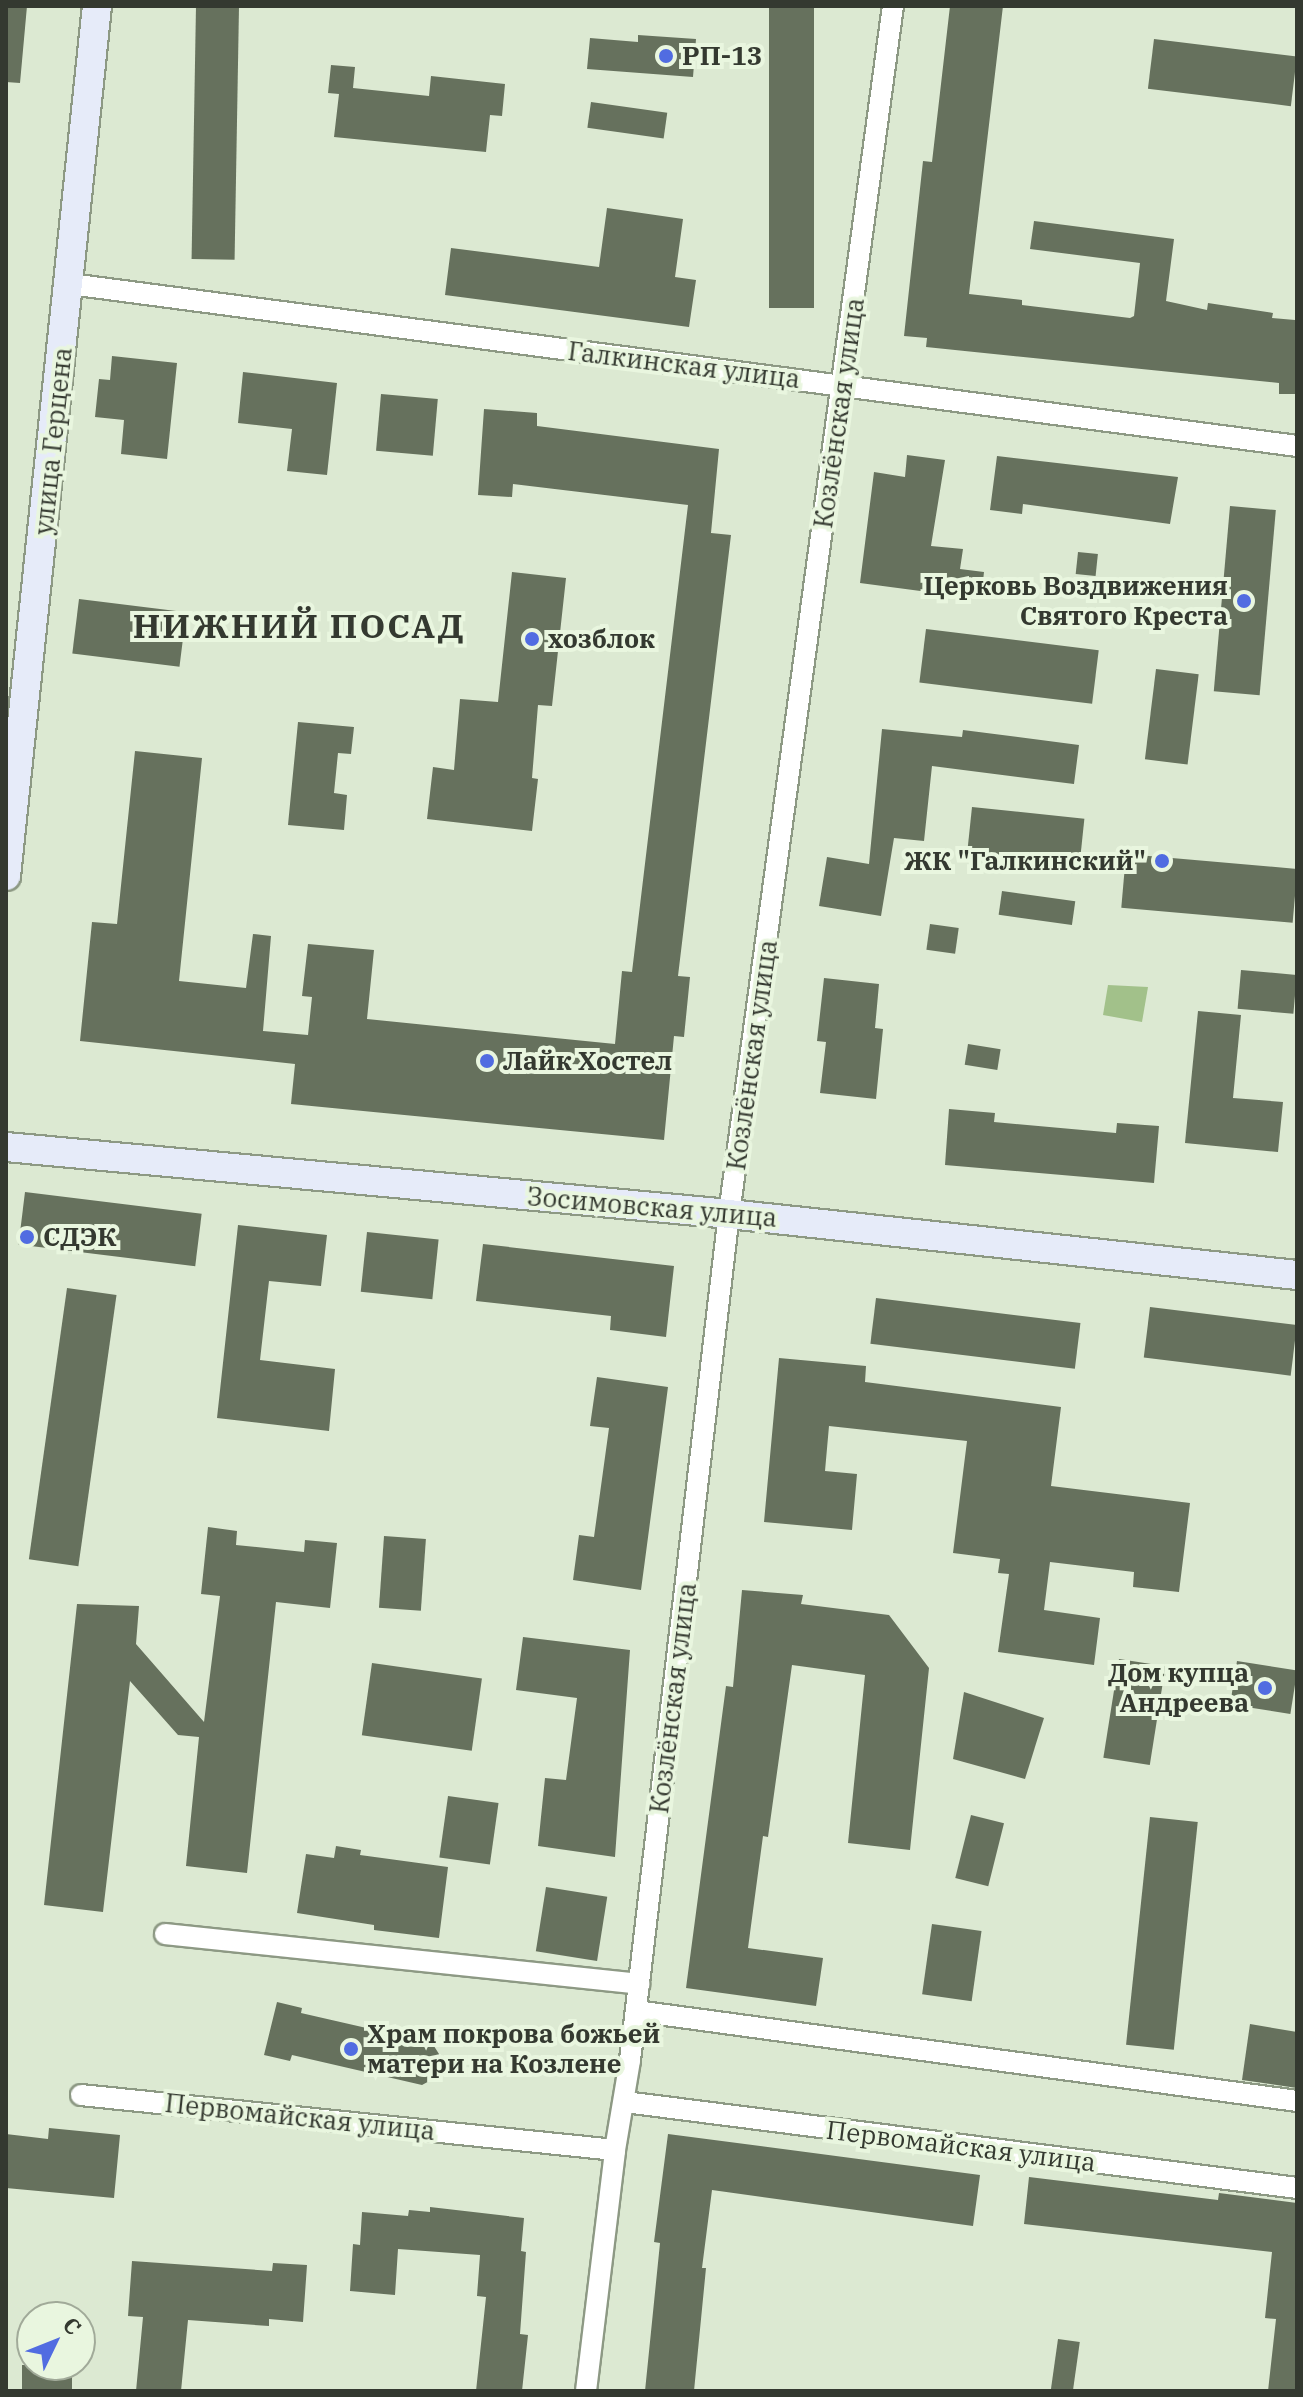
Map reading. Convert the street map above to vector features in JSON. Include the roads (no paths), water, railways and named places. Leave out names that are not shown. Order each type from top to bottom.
[{"type":"street","name":"улица Герцена","points":[[6,876],[97,6]]},
{"type":"street","name":"Козлёнская улица","points":[[586,2391],[615,2150],[625,2102],[729,1214],[893,6]]},
{"type":"street","name":"Галкинская улица","points":[[70,284],[1297,446]]},
{"type":"street","name":"Зосимовская улица","points":[[6,1147],[729,1214],[1297,1275]]},
{"type":"street","points":[[165,1934],[639,1984]]},
{"type":"street","points":[[636,2011],[1297,2101]]},
{"type":"street","name":"Первомайская улица","points":[[81,2095],[615,2150]]},
{"type":"street","name":"Первомайская улица","points":[[625,2102],[1297,2188]]},
{"type":"place","name":"РП-13","points":[[666,56]]},
{"type":"place","name":"Церковь Воздвижения Святого Креста","points":[[1244,601]]},
{"type":"place","name":"хозблок","points":[[532,639]]},
{"type":"place","name":"ЖК \"Галкинский\"","points":[[1162,861]]},
{"type":"place","name":"Лайк Хостел","points":[[487,1061]]},
{"type":"place","name":"СДЭК","points":[[27,1237]]},
{"type":"place","name":"Дом купца Андреева","points":[[1265,1688]]},
{"type":"place","name":"Храм покрова божьей матери на Козлене","points":[[351,2049]]},
{"type":"district","name":"НИЖНИЙ ПОСАД","points":[[299,626]]}]
